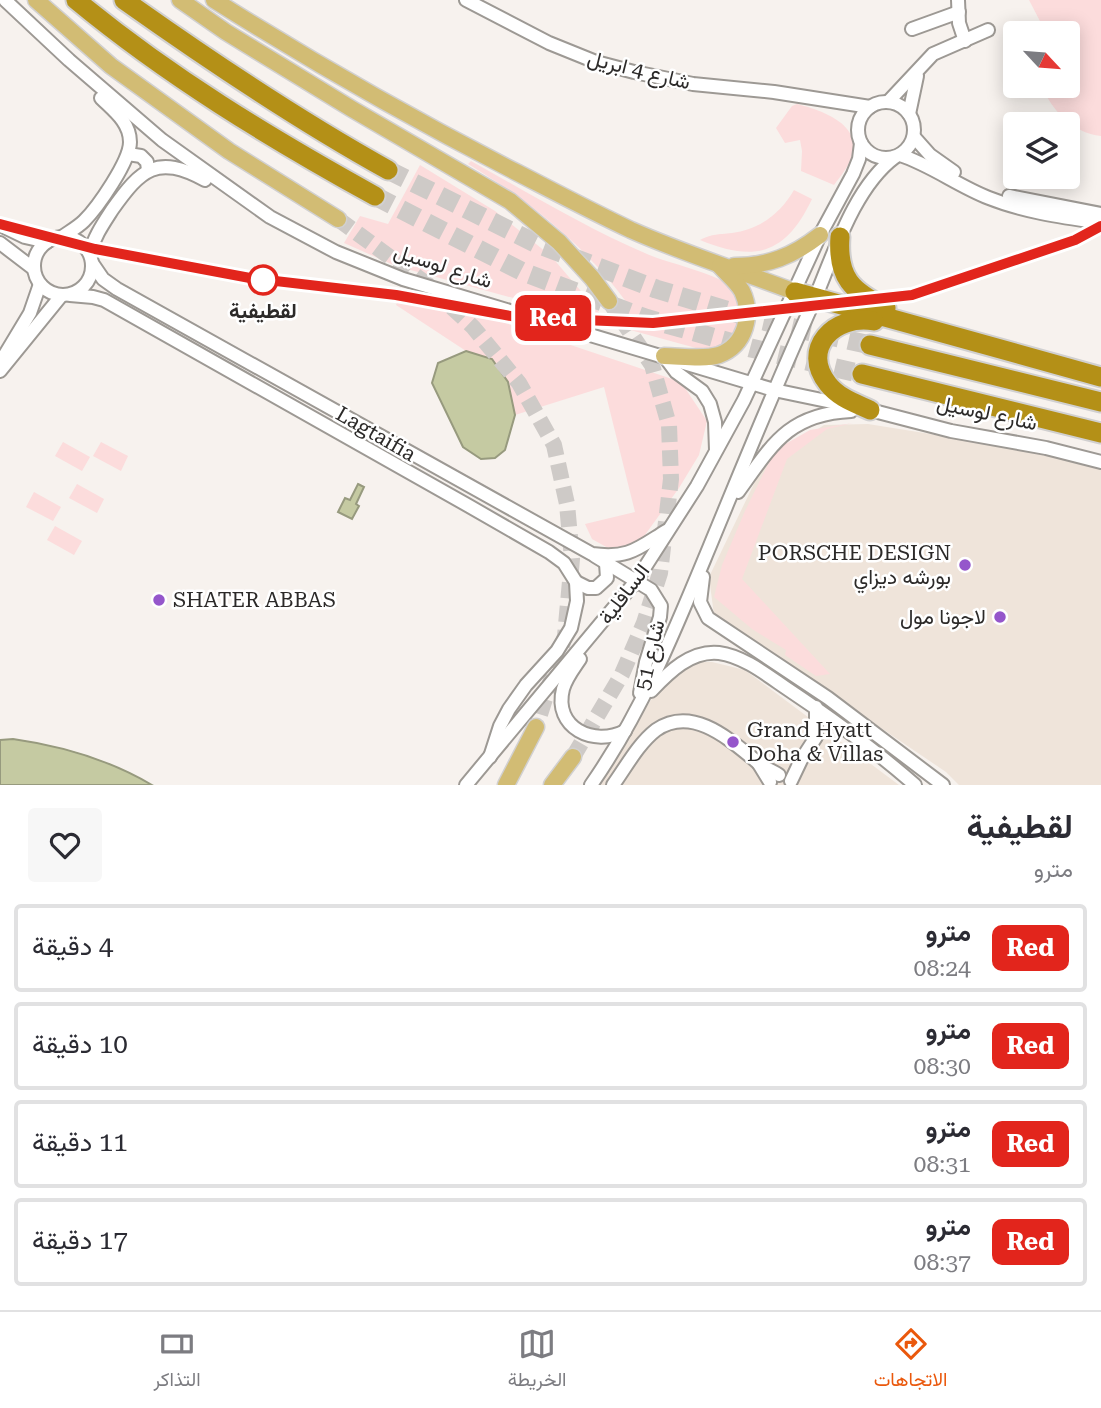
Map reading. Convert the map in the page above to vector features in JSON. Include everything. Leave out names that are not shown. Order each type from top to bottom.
[{"type":"highway","points":[[76,0],[188,84],[285,145],[375,196]]},
{"type":"highway","points":[[124,0],[250,88],[388,170]]},
{"type":"highway","points":[[840,237],[840,265],[852,287],[869,300],[927,330]]},
{"type":"highway","points":[[795,292],[1101,377]]},
{"type":"highway","points":[[870,410],[848,400],[827,384],[819,360],[825,337],[841,323],[851,319],[927,330]]},
{"type":"highway","name":"شارع لوسيل","points":[[870,345],[1101,402]]},
{"type":"highway","name":"شارع لوسيل","points":[[862,374],[1101,433]]},
{"type":"main road","points":[[36,0],[121,74],[229,151],[338,219]]},
{"type":"main road","points":[[180,0],[226,32],[352,109],[510,201],[559,242],[609,301]]},
{"type":"main road","points":[[214,0],[309,59],[469,148],[631,229],[795,292]]},
{"type":"main road","points":[[718,264],[767,264],[796,252],[820,235]]},
{"type":"main road","points":[[664,356],[718,355],[728,349],[744,332],[748,318],[741,288],[718,264]]},
{"type":"main road","points":[[506,785],[536,727]]},
{"type":"main road","points":[[552,785],[573,757]]},
{"type":"street","name":"شارع لوسيل","points":[[5,0],[69,60],[162,140],[225,187],[270,217],[325,246],[403,279],[774,390],[1101,462]]},
{"type":"street","name":"شارع 4 ابريل","points":[[466,0],[527,33],[609,65],[693,84],[775,92],[870,107]]},
{"type":"street","points":[[912,29],[959,9],[967,20],[970,38]]},
{"type":"street","points":[[752,383],[820,235],[853,174],[859,159],[861,117],[870,107],[888,102],[933,54],[988,30]]},
{"type":"street","name":"شارع لوسيل","points":[[69,60],[86,83],[123,120],[130,141],[128,154]]},
{"type":"street","points":[[909,114],[913,87],[925,64]]},
{"type":"street","name":"شارع 4 ابريل","points":[[824,100],[848,114],[860,137]]},
{"type":"street","points":[[591,785],[641,703],[840,237],[881,168],[908,147],[914,137],[914,125],[909,114],[904,108],[888,102]]},
{"type":"street","points":[[860,137],[868,152],[878,157],[897,156],[926,166],[1018,208],[1101,223]]},
{"type":"street","points":[[914,137],[936,161],[968,185],[1013,198],[1101,214]]},
{"type":"street","points":[[0,225],[24,237],[47,242],[62,237],[87,218],[121,169],[128,154],[141,156],[148,170]]},
{"type":"street","points":[[0,371],[66,295],[78,292],[89,279],[91,258],[103,223],[130,186],[148,170],[177,166],[225,187]]},
{"type":"street","points":[[853,174],[870,183]]},
{"type":"street","points":[[62,237],[78,241],[91,258]]},
{"type":"street","points":[[34,269],[37,254],[47,242]]},
{"type":"street","points":[[0,243],[34,269],[40,284],[46,290],[104,300],[556,557],[576,582],[596,588],[607,578],[606,563]]},
{"type":"street","name":"Lagtaifia","points":[[91,258],[103,279],[117,289],[592,554]]},
{"type":"street","points":[[0,365],[30,313],[40,284]]},
{"type":"street","points":[[664,356],[676,372],[702,391],[710,404],[715,422],[716,452]]},
{"type":"street","name":"السافلية","points":[[466,785],[636,581],[716,452],[752,383]]},
{"type":"street","points":[[726,509],[770,447],[790,430],[808,418],[829,412],[870,410]]},
{"type":"street","points":[[592,554],[625,554],[670,528]]},
{"type":"street","points":[[710,544],[700,594],[700,602],[708,618],[828,698],[943,785]]},
{"type":"street","name":"شارع 51","points":[[592,554],[651,590],[661,606],[646,662],[641,703]]},
{"type":"street","points":[[490,757],[500,726],[509,709],[526,685],[565,641],[575,614],[576,582]]},
{"type":"street","points":[[602,623],[567,679],[562,700],[564,710],[575,728],[584,734],[605,738],[625,731]]},
{"type":"street","points":[[641,703],[667,674],[681,663],[699,656],[721,653],[767,675],[816,708],[915,785]]},
{"type":"street","points":[[816,708],[816,737]]},
{"type":"street","points":[[612,785],[642,744],[655,731],[670,722],[690,721],[703,724],[733,742],[781,781],[801,760],[816,737],[834,729],[846,729]]},
{"type":"shaded area","points":[[1029,0],[1101,0],[1101,136],[1080,129],[1080,112],[1058,112],[1048,98],[1080,98],[1080,21],[1040,21]]},
{"type":"shaded area","points":[[797,104],[827,114],[851,135],[852,156],[834,185],[801,171],[800,140],[785,143],[776,128],[792,106]]},
{"type":"shaded area","points":[[471,161],[624,244],[727,284],[733,291],[739,309],[737,328],[733,336],[718,347],[696,348],[396,266],[344,243],[360,216],[388,224],[420,165],[495,211],[551,256],[603,317],[627,303],[574,243],[534,209],[468,164]]},
{"type":"shaded area","points":[[794,190],[812,199],[791,232],[767,249],[737,251],[700,240],[712,235],[742,231],[760,224],[783,206]]},
{"type":"shaded area","points":[[404,289],[681,382],[707,421],[699,455],[642,539],[615,552],[592,539],[585,524],[635,512],[604,387],[515,415],[508,382],[492,359],[466,351],[396,305]]},
{"type":"shaded area","points":[[466,351],[492,359],[508,382],[515,415],[505,450],[495,458],[481,459],[463,447],[432,383],[438,363]]},
{"type":"shaded area","points":[[853,423],[827,429],[787,459],[742,579],[830,674],[816,676],[785,655],[786,650],[752,629],[714,597],[722,565],[775,450],[810,430]]},
{"type":"shaded area","points":[[868,424],[1024,449],[1101,467],[1101,785],[959,785],[946,772],[714,615],[709,577],[763,465],[824,425]]},
{"type":"shaded area","points":[[63,442],[90,457],[82,471],[55,456]]},
{"type":"shaded area","points":[[101,442],[128,456],[121,471],[93,456]]},
{"type":"shaded area","points":[[77,484],[104,499],[97,513],[69,498]]},
{"type":"shaded area","points":[[358,484],[364,487],[352,519],[338,512],[345,498],[350,500]]},
{"type":"shaded area","points":[[34,492],[61,507],[53,521],[26,507]]},
{"type":"shaded area","points":[[55,526],[82,541],[74,555],[47,540]]},
{"type":"shaded area","name":"Grand Hyatt Doha & Villas","points":[[695,662],[712,662],[745,670],[899,785],[596,785],[651,700],[683,668]]},
{"type":"shaded area","points":[[13,739],[50,745],[85,755],[152,785],[0,785],[0,740]]},
{"type":"tunnel","points":[[388,170],[537,244],[656,289],[759,320],[870,345]]},
{"type":"tunnel","points":[[375,196],[523,272],[645,318],[751,348],[862,374]]},
{"type":"tunnel","points":[[338,219],[428,285],[473,327],[519,383],[554,445],[567,504],[572,559],[565,636],[536,727]]},
{"type":"tunnel","points":[[573,757],[622,674],[644,623],[660,573],[671,479],[669,425],[652,365],[609,301]]},
{"type":"metro line","name":"Red","points":[[0,224],[95,249],[250,278],[396,295],[516,317],[653,323],[912,295],[1075,240],[1101,226]]},
{"type":"place","name":"لقطيفية","points":[[263,280]]},
{"type":"place","name":"PORSCHE DESIGN بورشه ديزاي","points":[[965,565]]},
{"type":"place","name":"SHATER ABBAS","points":[[159,600]]},
{"type":"place","name":"لاجونا مول","points":[[1000,617]]},
{"type":"place","name":"Grand Hyatt Doha & Villas","points":[[733,742]]}]
